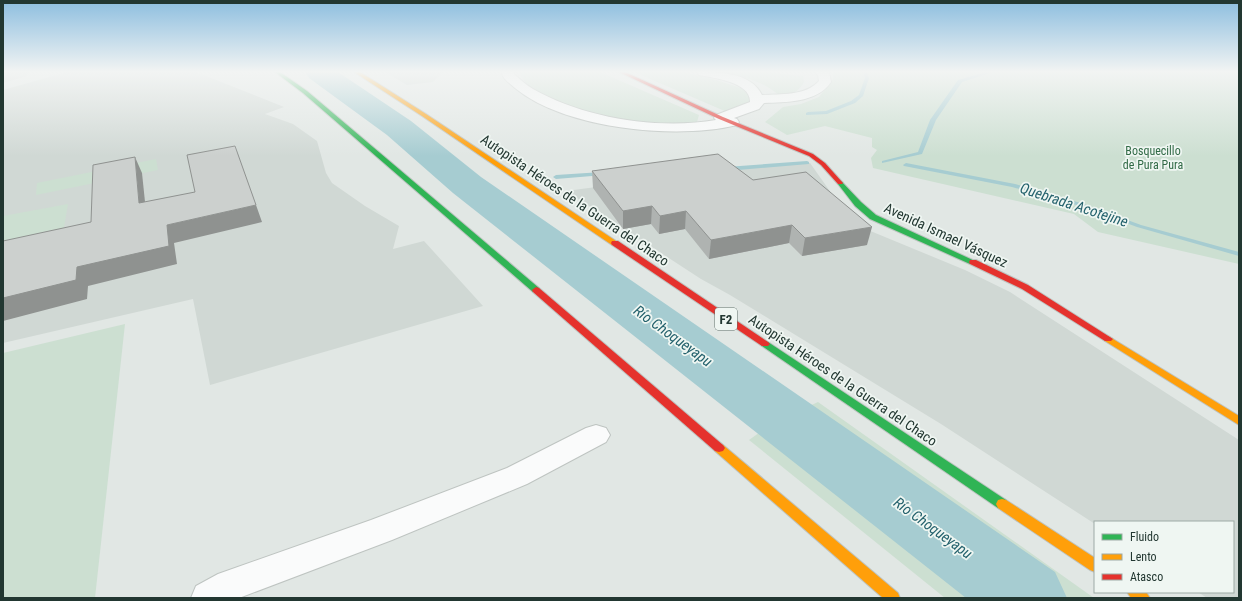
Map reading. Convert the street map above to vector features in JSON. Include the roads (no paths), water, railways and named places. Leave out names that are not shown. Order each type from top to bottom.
[{"type":"main road","points":[[315,100],[893,598]]},
{"type":"main road","name":"Autopista Héroes de la Guerra del Chaco","points":[[400,100],[1094,565]]},
{"type":"main road","name":"Avenida Ismael Vásquez","points":[[683,100],[811,155],[823,164],[858,204],[873,216],[890,226],[993,271],[1025,287],[1239,421]]},
{"type":"street","points":[[545,100],[568,110],[594,118],[658,127],[678,128],[713,126],[754,106],[757,103],[757,100]]},
{"type":"street","points":[[208,598],[230,585],[381,530],[517,476],[596,435]]},
{"type":"waterway","name":"Río Choqueyapu","points":[[359,100],[399,128],[467,185],[1027,598]]},
{"type":"waterway","points":[[808,114],[827,112],[856,100]]},
{"type":"waterway","points":[[884,162],[920,153],[933,120],[947,100]]},
{"type":"waterway","name":"Quebrada Acotejine","points":[[726,169],[807,163]]},
{"type":"waterway","name":"Quebrada Acotejine","points":[[906,165],[1013,185],[1082,205],[1139,226],[1239,254]]},
{"type":"waterway","name":"Quebrada Acotejine","points":[[556,177],[602,174]]},
{"type":"park label","name":"Bosquecillo de Pura Pura","points":[[1153,158]]}]
